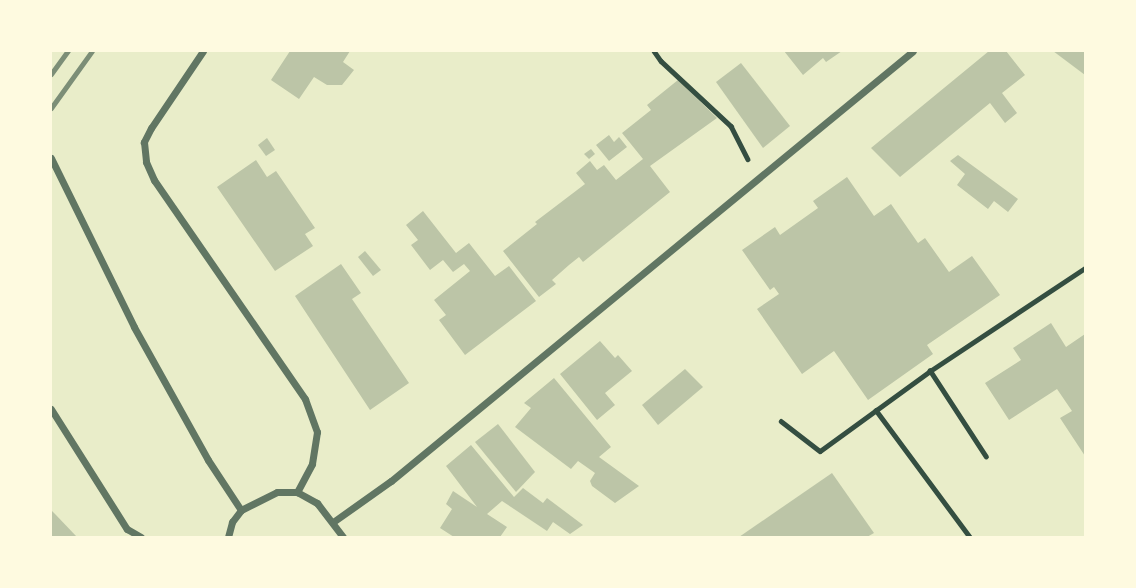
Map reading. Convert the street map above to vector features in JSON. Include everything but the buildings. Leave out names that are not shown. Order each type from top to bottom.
[{"type":"street","points":[[203,51],[151,128],[144,142],[146,162],[154,180],[305,399],[317,432],[312,464],[297,492]]},
{"type":"street","points":[[333,522],[391,481],[913,51]]},
{"type":"street","points":[[51,158],[134,327],[208,460],[241,510]]},
{"type":"street","points":[[51,409],[127,529],[141,537]]},
{"type":"street","points":[[229,537],[232,523],[241,510],[276,492],[297,492],[317,503],[343,537]]},
{"type":"path","points":[[654,51],[660,61],[731,126],[759,178]]},
{"type":"path","points":[[781,421],[820,451],[930,371],[1085,268]]},
{"type":"path","points":[[930,371],[986,457]]},
{"type":"path","points":[[876,410],[970,537]]},
{"type":"railway","points":[[51,74],[68,51]]},
{"type":"railway","points":[[51,108],[92,51]]}]
